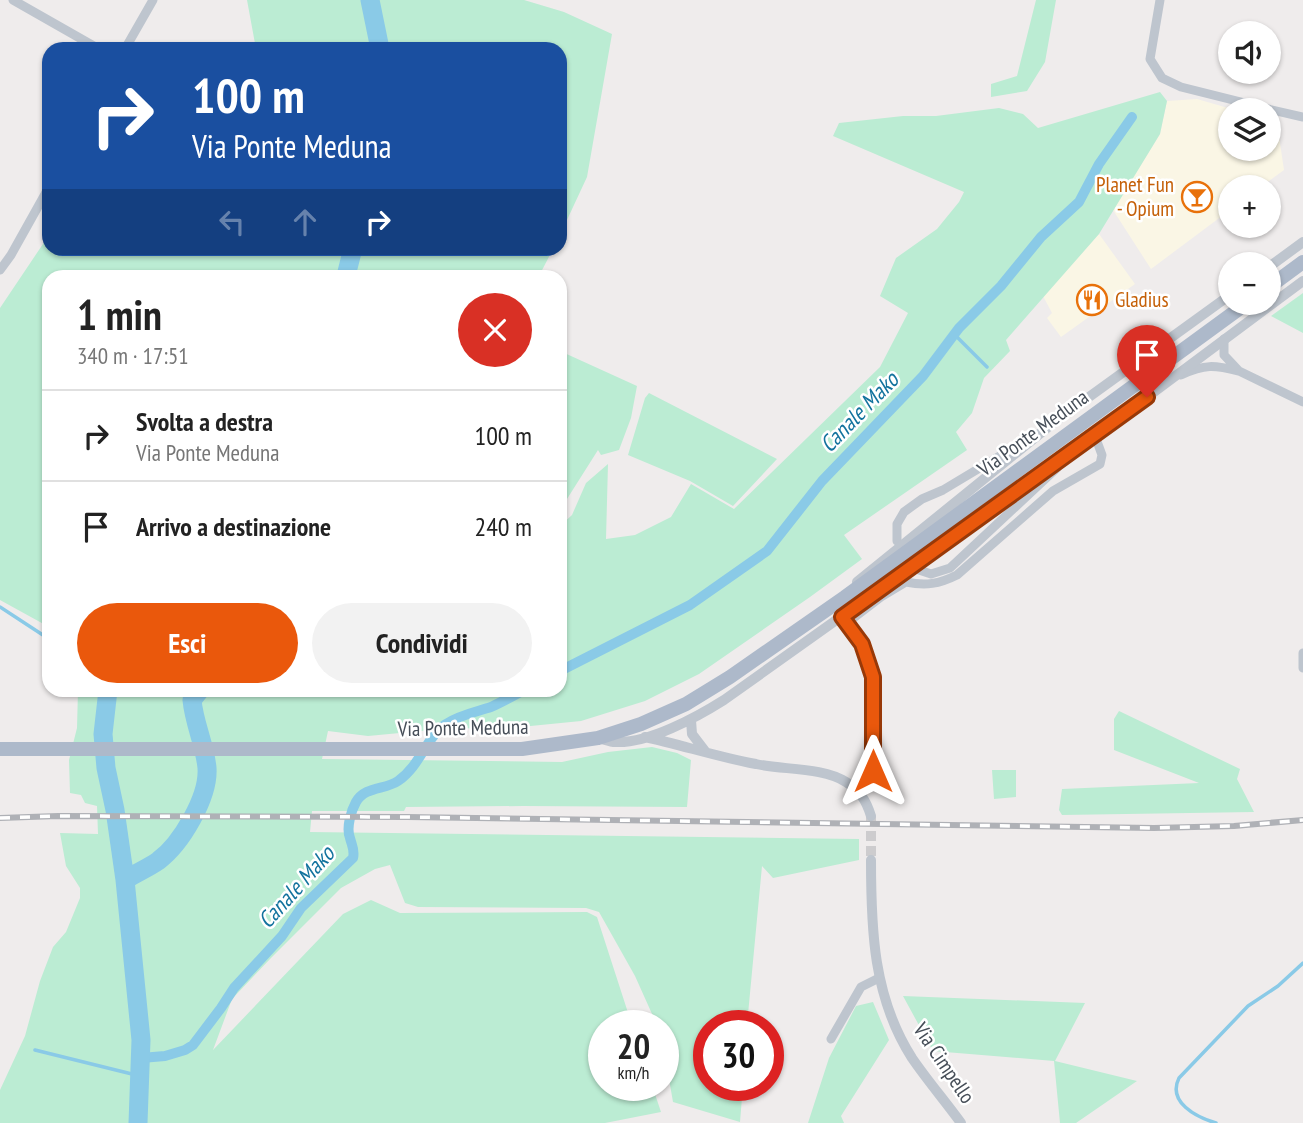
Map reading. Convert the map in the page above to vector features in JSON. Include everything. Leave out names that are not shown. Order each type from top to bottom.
[{"type":"main road","points":[[1281,278],[1303,262]]},
{"type":"main road","name":"Via Ponte Meduna","points":[[0,749],[475,751],[522,749],[598,738],[641,724],[686,704],[730,677],[845,597],[1231,315]]},
{"type":"street","points":[[13,0],[87,42]]},
{"type":"street","points":[[129,42],[153,0]]},
{"type":"street","points":[[1160,0],[1150,59],[1162,78],[1181,87],[1303,117]]},
{"type":"street","points":[[0,270],[12,255],[42,200]]},
{"type":"street","points":[[1281,258],[1303,242]]},
{"type":"street","name":"Via Ponte Meduna","points":[[844,620],[1303,281]]},
{"type":"street","name":"Via Ponte Meduna","points":[[845,597],[861,577],[1053,423],[1218,304]]},
{"type":"street","points":[[1224,339],[1224,355],[1239,371]]},
{"type":"street","name":"Via Ponte Meduna","points":[[1164,384],[1205,366],[1215,365],[1239,371],[1303,402]]},
{"type":"street","points":[[897,541],[897,524],[904,512],[1053,423]]},
{"type":"street","name":"Via Ponte Meduna","points":[[598,738],[615,742],[645,737],[691,720],[906,582],[921,585],[940,584],[957,575],[1053,491],[1100,464],[1102,455],[1095,436]]},
{"type":"street","name":"Via Ponte Meduna","points":[[916,569],[931,574],[950,568],[1076,450]]},
{"type":"street","points":[[844,620],[862,644],[873,677],[873,771],[860,793]]},
{"type":"street","points":[[1303,653],[1303,668]]},
{"type":"street","points":[[691,720],[692,734],[705,751]]},
{"type":"street","points":[[645,737],[755,764],[829,775],[844,780],[860,793],[871,816]]},
{"type":"street","name":"Via Cimpello","points":[[872,860],[872,938],[879,978],[895,1024],[912,1057],[961,1123]]},
{"type":"street","points":[[831,1039],[861,987],[879,978]]},
{"type":"shaded area","points":[[1197,99],[1218,105],[1218,161],[1281,161],[1281,150],[1284,170],[1277,175],[1218,175],[1218,219],[1151,269],[1113,210],[1160,134],[1167,101]]},
{"type":"shaded area","points":[[1099,234],[1135,284],[1061,337],[1047,318],[1052,313],[1043,296]]},
{"type":"green space","points":[[247,0],[524,0],[564,12],[612,34],[587,177],[567,220],[567,42],[255,42]]},
{"type":"green space","points":[[1036,0],[1056,0],[1045,62],[1027,91],[991,97],[991,84],[1017,76]]},
{"type":"green space","points":[[1160,92],[1167,101],[1160,134],[1099,234],[1006,340],[1010,351],[984,378],[972,413],[956,432],[967,450],[844,535],[862,559],[699,674],[645,701],[581,721],[500,729],[453,728],[368,736],[328,731],[322,759],[562,762],[608,752],[652,747],[677,753],[691,760],[687,807],[406,807],[404,811],[312,811],[310,832],[859,839],[859,860],[773,878],[762,866],[748,1010],[693,1010],[693,1101],[742,1101],[740,1122],[673,1102],[679,1101],[679,1010],[650,1010],[635,976],[599,912],[586,908],[418,907],[405,903],[390,865],[375,869],[341,888],[271,958],[232,999],[213,1050],[343,914],[371,900],[400,913],[587,912],[597,917],[627,1010],[588,1010],[588,1101],[657,1101],[661,1112],[605,1123],[0,1123],[0,1090],[25,1036],[40,981],[53,947],[66,932],[80,898],[80,888],[66,866],[60,833],[98,834],[97,806],[85,803],[81,795],[70,793],[69,760],[77,728],[78,697],[567,697],[567,520],[572,515],[586,483],[608,464],[606,539],[635,535],[671,517],[691,484],[734,509],[880,367],[908,313],[880,296],[896,258],[937,229],[964,192],[833,136],[839,123],[999,108],[1023,114],[1038,128]]},
{"type":"green space","points":[[42,245],[42,256],[549,256],[542,270],[42,270],[42,623],[0,600],[0,308]]},
{"type":"green space","points":[[1303,293],[1303,333],[1271,316],[1281,315],[1281,309]]},
{"type":"green space","points":[[567,354],[637,386],[631,418],[619,450],[601,455],[598,450],[567,499]]},
{"type":"green space","points":[[649,393],[777,459],[733,506],[690,481],[628,455],[645,398]]},
{"type":"green space","points":[[1119,711],[1240,769],[1237,779],[1254,812],[1062,815],[1059,810],[1062,789],[1199,783],[1114,750],[1114,719]]},
{"type":"green space","points":[[992,770],[1016,770],[1016,797],[994,799]]},
{"type":"green space","points":[[903,996],[1085,1003],[1055,1061],[1137,1081],[1076,1123],[1060,1123],[1054,1061],[933,1051]]},
{"type":"green space","points":[[873,1002],[889,1040],[841,1116],[844,1123],[808,1123],[829,1058],[856,1006]]},
{"type":"waterway","points":[[370,0],[379,42]]},
{"type":"waterway","name":"Canale Mako","points":[[567,667],[690,605],[767,551],[822,481],[923,376],[959,328],[1001,286],[1041,237],[1079,202],[1099,164],[1132,117]]},
{"type":"waterway","points":[[348,270],[351,256]]},
{"type":"waterway","points":[[954,334],[987,367]]},
{"type":"waterway","points":[[0,607],[42,634]]},
{"type":"waterway","points":[[107,697],[103,734],[106,768],[125,880],[141,1040],[138,1123]]},
{"type":"waterway","points":[[125,880],[154,864],[167,853],[184,832],[198,806],[207,768],[195,717],[192,700],[194,697]]},
{"type":"waterway","name":"Canale Mako","points":[[141,1058],[165,1056],[193,1045],[234,988],[282,936],[301,908],[353,858],[349,825],[352,810],[360,797],[398,781],[418,759],[433,736],[446,724],[510,697]]},
{"type":"waterway","points":[[1216,1123],[1200,1117],[1180,1101],[1176,1087],[1179,1078],[1248,1006],[1278,986],[1303,963]]},
{"type":"waterway","points":[[35,1050],[140,1076]]},
{"type":"tunnel","points":[[871,816],[871,860]]},
{"type":"railway","points":[[0,818],[407,817],[1154,828],[1234,826],[1303,820]]},
{"type":"place","name":"Planet Fun - Opium","points":[[1197,197]]},
{"type":"place","name":"Gladius","points":[[1092,300]]},
{"type":"route","points":[[873,771],[873,677],[862,644],[842,617],[1147,397]]}]
